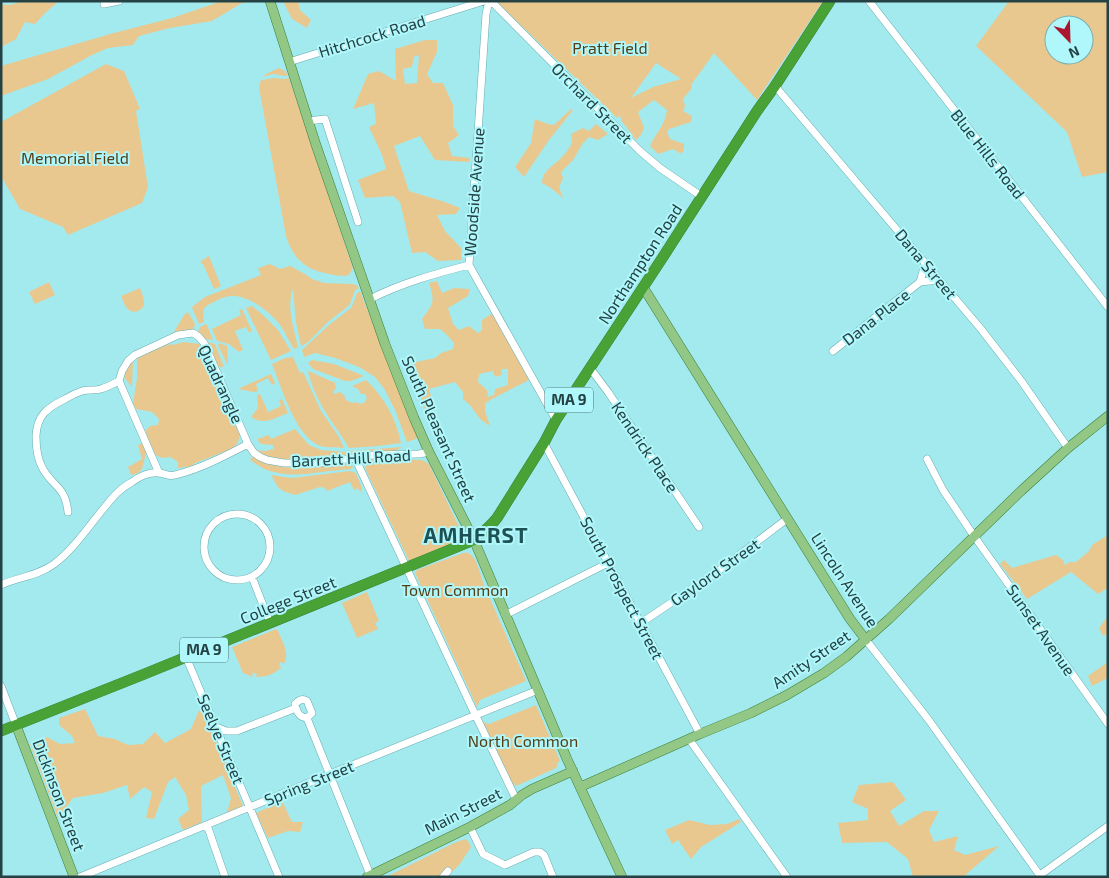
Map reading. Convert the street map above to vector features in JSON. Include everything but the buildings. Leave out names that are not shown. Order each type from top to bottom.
[{"type":"highway","name":"Northampton Road","points":[[474,540],[491,525],[544,443],[556,420],[830,1]]},
{"type":"highway","name":"College Street","points":[[1,730],[474,540]]},
{"type":"main road","name":"South Pleasant Street","points":[[270,1],[308,121],[385,344],[414,418],[474,540],[580,787],[622,877]]},
{"type":"main road","name":"Lincoln Avenue","points":[[643,287],[850,619],[866,640]]},
{"type":"main road","name":"Amity Street","points":[[580,787],[796,691],[846,658],[1021,491],[1068,448],[1108,416]]},
{"type":"main road","name":"Dickinson Street","points":[[16,725],[74,877]]},
{"type":"main road","name":"Main Street","points":[[369,876],[470,827],[510,805],[532,789],[573,771]]},
{"type":"street","points":[[104,4],[119,1]]},
{"type":"street","name":"Hitchcock Road","points":[[289,62],[484,1]]},
{"type":"street","name":"Orchard Street","points":[[490,1],[640,151],[660,168],[701,196]]},
{"type":"street","name":"Woodside Avenue","points":[[490,1],[486,21],[469,265],[556,420]]},
{"type":"street","name":"Blue Hills Road","points":[[869,1],[1108,307]]},
{"type":"street","name":"Dana Street","points":[[775,86],[980,329],[1022,382],[1068,448]]},
{"type":"street","points":[[308,121],[325,119],[358,222]]},
{"type":"street","name":"Dana Place","points":[[920,282],[925,264]]},
{"type":"street","points":[[370,298],[413,281],[469,265]]},
{"type":"street","name":"Dana Place","points":[[833,351],[920,282],[939,280]]},
{"type":"street","name":"Quadrangle","points":[[119,381],[128,361],[135,355],[178,335],[193,333],[204,343],[248,444],[188,472],[171,476],[159,473]]},
{"type":"street","name":"Kendrick Place","points":[[590,368],[700,527]]},
{"type":"street","points":[[1,585],[11,580],[32,575],[53,565],[68,551],[120,490],[148,474],[159,473],[119,381],[99,390],[82,391],[50,407],[42,415],[36,428],[36,445],[40,462],[49,477],[65,496],[68,512]]},
{"type":"street","name":"South Prospect Street","points":[[544,443],[700,734]]},
{"type":"street","name":"Barrett Hill Road","points":[[248,444],[254,453],[260,457],[284,463],[320,462],[386,454],[430,452]]},
{"type":"street","points":[[355,458],[516,800]]},
{"type":"street","name":"Sunset Avenue","points":[[927,459],[943,490],[974,536],[1108,724]]},
{"type":"street","points":[[232,514],[251,516],[265,528],[271,546],[270,556],[260,572],[252,577],[243,580],[224,578],[210,566],[204,548],[205,538],[215,522],[223,517],[232,514]]},
{"type":"street","name":"Gaylord Street","points":[[641,623],[714,574],[788,519]]},
{"type":"street","points":[[505,615],[608,563]]},
{"type":"street","points":[[252,577],[270,623]]},
{"type":"street","name":"Lincoln Avenue","points":[[866,640],[928,719],[1040,876]]},
{"type":"street","name":"Seelye Street","points":[[186,657],[279,877]]},
{"type":"street","points":[[1,686],[16,725]]},
{"type":"street","name":"Spring Street","points":[[80,877],[538,690]]},
{"type":"street","points":[[305,699],[312,713],[307,718],[300,716],[296,708],[298,702],[305,699]]},
{"type":"street","points":[[216,728],[226,731],[238,731],[296,708]]},
{"type":"street","points":[[307,718],[369,876]]},
{"type":"street","points":[[689,739],[787,877]]},
{"type":"street","points":[[206,825],[225,877]]},
{"type":"street","points":[[1040,876],[1108,826]]},
{"type":"street","points":[[470,827],[483,854],[505,865],[534,852],[540,852],[544,855],[553,877]]},
{"type":"green space","points":[[25,1],[59,1],[35,24],[25,22],[16,39],[1,47],[1,4],[9,5]]},
{"type":"green space","points":[[222,1],[251,1],[242,3],[212,21],[170,28],[139,36],[133,45],[108,48],[48,79],[1,96],[1,66],[172,18]]},
{"type":"green space","points":[[283,1],[298,1],[300,10],[311,20],[307,28],[292,19]]},
{"type":"green space","name":"Pratt Field","points":[[498,1],[823,1],[757,100],[714,53],[683,99],[685,106],[683,111],[692,116],[691,122],[669,129],[667,132],[670,139],[684,144],[684,150],[681,154],[673,149],[658,154],[650,146],[662,125],[667,110],[654,100],[638,112],[644,128],[636,140],[623,123],[620,115],[617,118]],"holes":[[[656,63],[681,79],[653,87],[631,98]]]},
{"type":"green space","points":[[1009,1],[1108,1],[1108,172],[1082,177],[1067,132],[976,46]]},
{"type":"green space","points":[[425,40],[437,40],[437,52],[427,74],[433,83],[443,83],[453,105],[453,126],[459,135],[448,143],[452,156],[470,158],[469,162],[435,160],[420,136],[394,146],[409,191],[460,208],[456,214],[437,215],[445,231],[461,248],[461,260],[438,261],[425,252],[412,253],[400,202],[393,196],[365,198],[358,180],[386,169],[382,155],[369,127],[376,124],[374,103],[353,109],[368,74],[379,71],[396,81],[395,49]],"holes":[[[419,55],[417,83],[405,84],[403,69],[412,67],[414,57]]]},
{"type":"green space","name":"Memorial Field","points":[[106,64],[124,71],[140,109],[136,111],[148,187],[142,203],[68,235],[63,227],[20,209],[1,176],[1,122]]},
{"type":"green space","points":[[279,68],[288,75],[273,74],[262,77],[268,73]]},
{"type":"green space","points":[[289,78],[353,268],[349,275],[336,275],[314,270],[297,257],[289,244],[259,87],[261,80]]},
{"type":"green space","points":[[571,109],[573,110],[549,140],[524,177],[515,167],[531,143],[535,119],[554,125]]},
{"type":"green space","points":[[596,124],[608,134],[598,140],[589,137],[573,160],[561,172],[563,178],[559,187],[563,198],[542,183],[544,174],[569,149],[572,143],[571,134],[583,128],[589,131]]},
{"type":"green space","points":[[209,256],[221,286],[214,289],[201,261]]},
{"type":"green space","points":[[270,264],[280,269],[290,266],[312,279],[324,283],[353,284],[359,288],[355,290],[350,304],[346,308],[329,321],[307,343],[301,346],[296,323],[293,289],[290,311],[298,347],[294,349],[280,325],[271,315],[259,306],[239,296],[225,297],[205,307],[203,312],[204,322],[199,324],[192,307],[205,297],[261,275],[258,268]]},
{"type":"green space","points":[[437,281],[442,293],[454,288],[470,289],[468,296],[448,308],[453,324],[459,330],[469,326],[478,333],[482,330],[482,320],[493,313],[529,380],[485,404],[485,411],[490,426],[480,419],[463,399],[463,392],[455,382],[429,389],[434,406],[427,411],[424,408],[411,363],[435,358],[441,353],[453,349],[454,343],[440,329],[425,329],[422,319],[431,306],[433,299],[429,283]],"holes":[[[501,369],[508,369],[508,385],[495,389],[494,395],[488,397],[487,390],[478,382],[479,374],[493,371],[495,377],[502,375]]]},
{"type":"green space","points":[[49,282],[55,295],[35,304],[29,292]]},
{"type":"green space","points":[[140,288],[144,298],[143,307],[136,312],[132,312],[126,307],[121,296]]},
{"type":"green space","points":[[360,291],[418,438],[407,442],[395,410],[385,390],[375,377],[359,367],[335,358],[315,353],[304,357],[302,350],[330,324],[351,308],[357,293]]},
{"type":"green space","points":[[252,306],[278,330],[291,351],[271,360],[246,308]]},
{"type":"green space","points":[[242,309],[252,331],[249,333],[246,327],[235,331],[243,350],[239,352],[229,344],[217,341],[212,329],[241,315],[239,310]]},
{"type":"green space","points":[[188,312],[195,324],[193,332],[171,337],[184,315]]},
{"type":"green space","points":[[206,324],[213,340],[205,339],[198,332],[200,327]]},
{"type":"green space","points":[[183,342],[200,344],[235,418],[240,434],[238,442],[234,448],[195,463],[192,466],[178,468],[178,462],[170,457],[162,458],[154,454],[146,454],[141,470],[131,475],[128,467],[142,459],[138,445],[147,441],[146,430],[150,426],[158,425],[159,419],[152,412],[136,409],[133,403],[137,378],[137,358],[142,354],[170,344]]},
{"type":"green space","points":[[207,342],[215,344],[224,367],[217,367]]},
{"type":"green space","points":[[219,343],[227,346],[228,366],[218,345]]},
{"type":"green space","points":[[293,357],[300,373],[303,372],[321,411],[339,437],[344,448],[320,446],[311,441],[296,422],[272,364],[285,358]]},
{"type":"green space","points":[[312,360],[334,364],[364,376],[351,381],[345,381],[313,369],[308,363]]},
{"type":"green space","points":[[133,361],[132,387],[124,377],[126,369]]},
{"type":"green space","points":[[309,371],[335,383],[336,389],[333,391],[334,394],[340,392],[346,400],[352,403],[361,404],[365,402],[367,398],[365,394],[361,394],[358,389],[352,386],[366,380],[388,408],[396,425],[401,443],[349,448],[321,404],[314,390]]},
{"type":"green space","points":[[271,374],[275,383],[272,385],[268,378],[256,384],[258,391],[238,389]]},
{"type":"green space","points":[[260,394],[268,412],[281,406],[279,400],[282,399],[288,413],[265,421],[256,420],[251,417],[258,408],[257,395]]},
{"type":"green space","points":[[295,429],[309,445],[321,450],[345,452],[347,455],[313,460],[287,461],[265,456],[257,450],[274,449],[273,445],[261,444],[257,439],[269,435],[271,439]]},
{"type":"green space","points":[[402,447],[395,451],[351,455],[350,451]]},
{"type":"green space","points":[[253,456],[275,466],[300,468],[351,463],[353,467],[351,469],[309,474],[278,473],[267,470],[250,460]]},
{"type":"green space","name":"Town Common","points":[[372,459],[422,460],[429,464],[460,529],[460,534],[455,542],[409,561],[366,470],[366,465]]},
{"type":"green space","points":[[350,471],[356,473],[362,488],[360,492],[358,488],[354,490],[350,482],[327,491],[325,488],[320,487],[295,495],[278,487],[271,475],[292,478]]},
{"type":"green space","points":[[1108,535],[1108,588],[1098,594],[1071,572],[1027,599],[1000,564],[1004,560],[1012,568],[1056,555],[1063,560],[1065,565],[1070,562],[1076,562],[1089,551],[1092,545]]},
{"type":"green space","name":"Town Common","points":[[463,553],[469,553],[479,568],[484,585],[526,681],[480,700],[477,707],[415,573],[417,570]]},
{"type":"green space","points":[[367,592],[379,621],[375,623],[378,629],[357,638],[342,603]]},
{"type":"green space","points":[[1108,616],[1108,634],[1103,636],[1099,628]]},
{"type":"green space","points":[[276,629],[282,639],[286,652],[283,665],[280,662],[279,666],[282,667],[264,676],[256,677],[257,674],[255,673],[252,674],[253,677],[243,673],[232,647]]},
{"type":"green space","points":[[1108,662],[1108,678],[1092,686],[1088,676]]},
{"type":"green space","name":"North Common","points":[[536,705],[560,761],[554,769],[516,786],[512,783],[483,722],[489,724]]},
{"type":"green space","points":[[201,706],[243,806],[227,813],[231,798],[223,775],[201,786],[202,822],[183,830],[178,819],[189,810],[186,795],[175,777],[168,782],[154,819],[146,818],[152,792],[144,787],[130,799],[127,785],[103,793],[73,798],[58,818],[30,744],[47,737],[60,744],[75,743],[72,736],[59,725],[59,718],[85,709],[98,736],[115,739],[128,745],[143,744],[155,732],[165,743],[191,729]]},
{"type":"green space","points":[[893,782],[906,800],[890,811],[899,826],[924,811],[939,811],[929,830],[934,842],[958,836],[954,850],[965,855],[999,846],[963,877],[913,877],[908,859],[887,842],[842,843],[838,823],[868,820],[868,809],[852,802],[859,785]]},
{"type":"green space","points":[[282,801],[292,822],[303,822],[300,832],[288,831],[268,838],[256,813]]},
{"type":"green space","points":[[739,819],[741,822],[701,847],[691,859],[678,840],[672,844],[665,830],[689,820],[710,825],[727,824]]},
{"type":"green space","points":[[465,839],[471,847],[460,864],[452,872],[448,867],[438,877],[386,877],[454,843]]},
{"type":"district","name":"AMHERST","points":[[476,536]]}]
